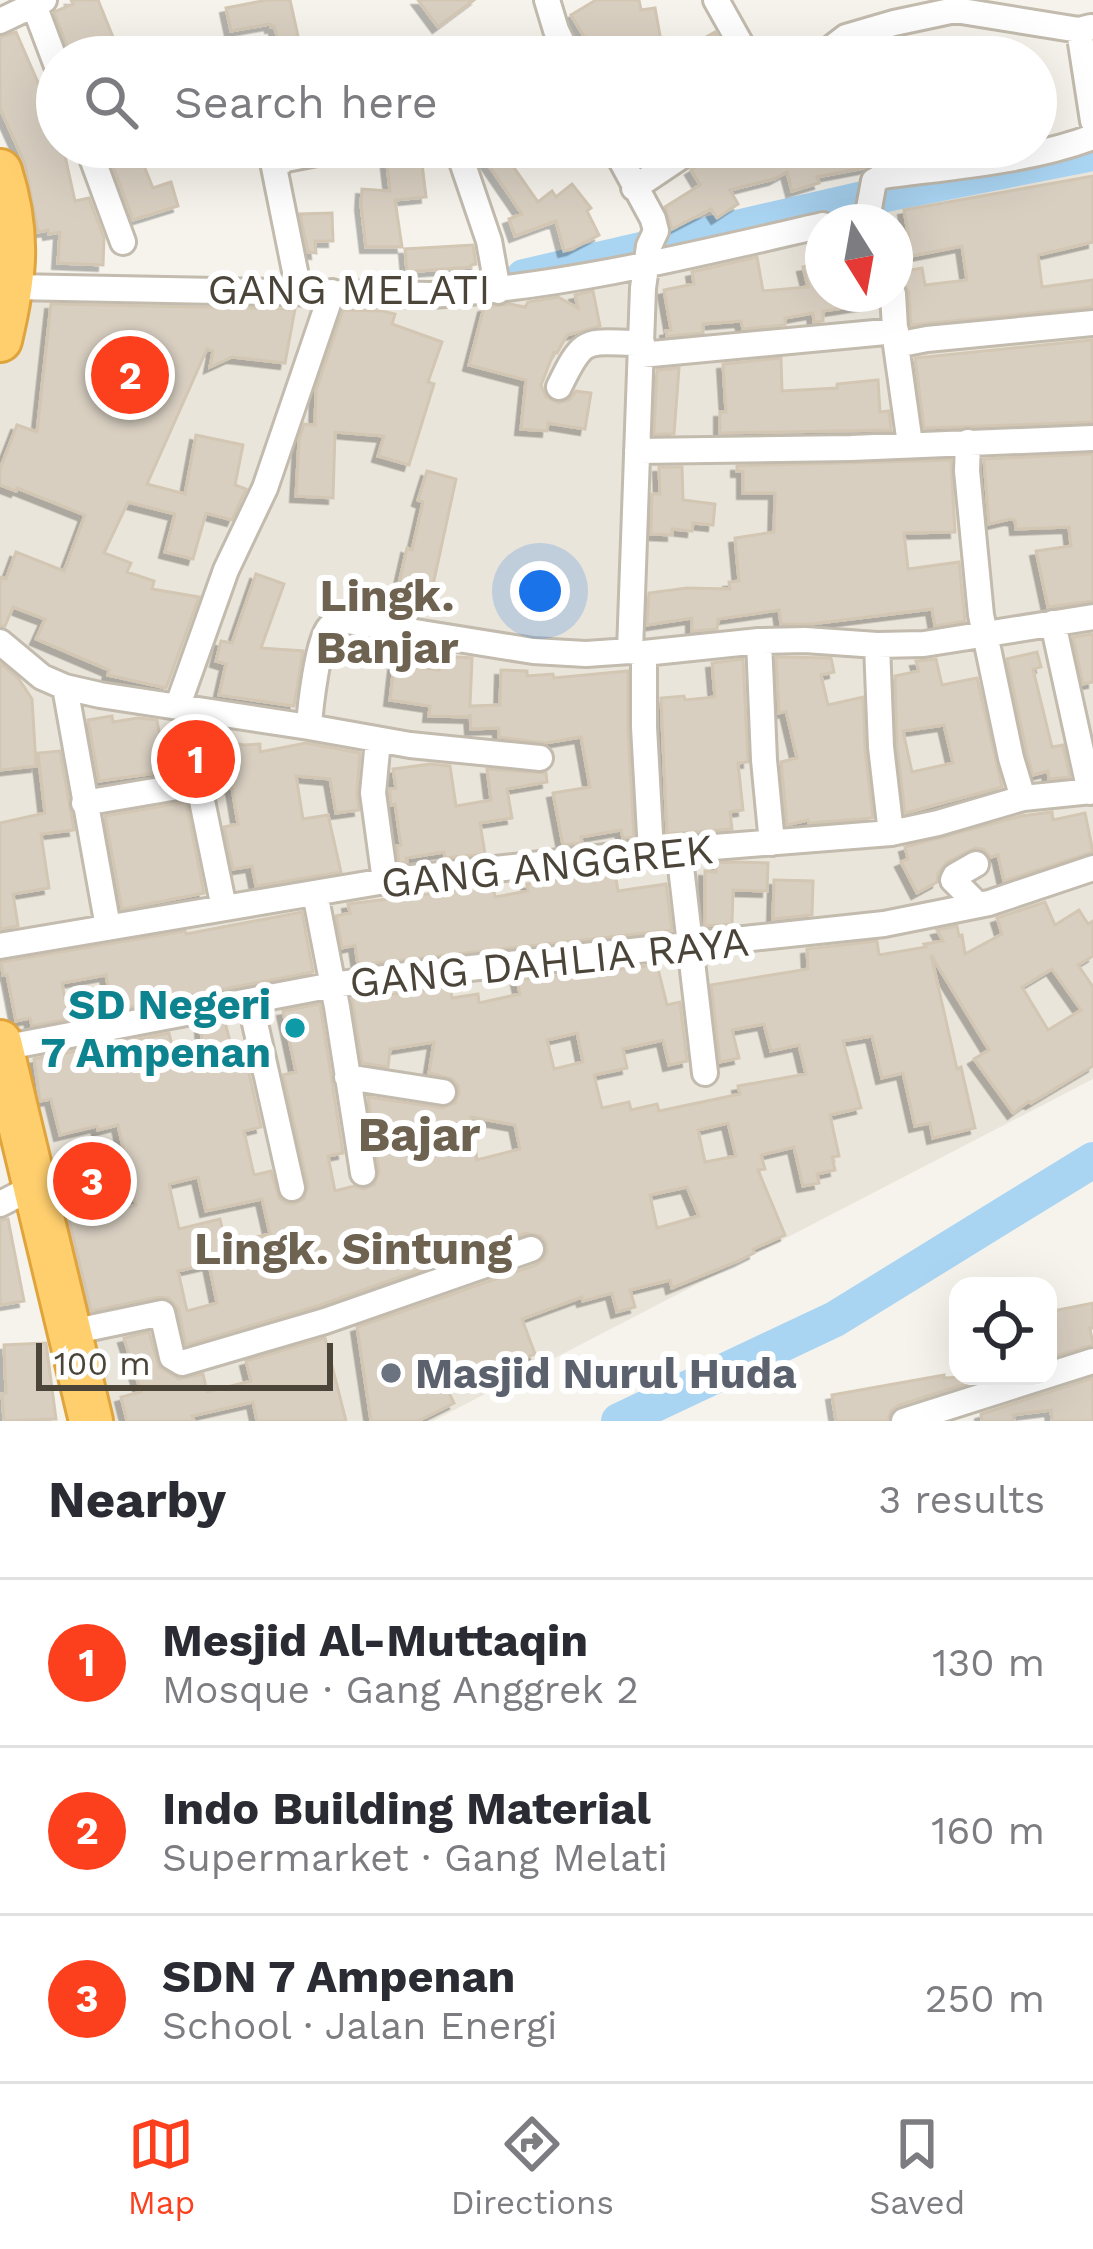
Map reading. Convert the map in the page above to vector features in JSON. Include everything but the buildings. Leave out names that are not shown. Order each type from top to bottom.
[{"type":"highway","points":[[0,171],[10,250],[0,340]]},
{"type":"highway","points":[[1,1045],[16,1195],[71,1332],[92,1421]]},
{"type":"street","points":[[547,0],[559,36]]},
{"type":"street","points":[[716,0],[736,36]]},
{"type":"street","points":[[0,21],[39,2],[49,36]]},
{"type":"street","points":[[849,36],[955,5],[1086,28],[1093,122]]},
{"type":"street","points":[[1057,145],[1093,137]]},
{"type":"street","points":[[96,168],[123,242]]},
{"type":"street","points":[[274,168],[299,288]]},
{"type":"street","points":[[464,168],[496,280]]},
{"type":"street","points":[[624,168],[656,225],[647,258],[638,451],[637,652],[651,852]]},
{"type":"street","points":[[634,188],[664,168]]},
{"type":"street","points":[[873,204],[877,178],[938,168]]},
{"type":"street","name":"GANG MELATI","points":[[10,250],[332,292],[431,295],[805,229]]},
{"type":"street","points":[[178,705],[226,570],[265,488],[332,292]]},
{"type":"street","points":[[894,312],[910,444]]},
{"type":"street","points":[[559,387],[576,352],[592,344],[642,350],[927,339],[1093,323]]},
{"type":"street","points":[[638,451],[1093,438]]},
{"type":"street","points":[[968,442],[981,616],[1023,798]]},
{"type":"street","points":[[309,727],[326,631],[340,622],[533,651],[586,654],[758,641],[877,645],[956,640],[1093,617]]},
{"type":"street","points":[[1053,623],[1091,791]]},
{"type":"street","points":[[758,641],[772,843]]},
{"type":"street","points":[[0,642],[41,677],[100,695],[378,740],[540,758]]},
{"type":"street","points":[[877,645],[890,833]]},
{"type":"street","points":[[65,687],[108,927]]},
{"type":"street","points":[[378,740],[373,793],[385,881]]},
{"type":"street","points":[[84,803],[199,786],[224,908]]},
{"type":"street","name":"GANG ANGGREK","points":[[0,946],[385,881],[651,852],[890,833],[1023,798],[1091,791]]},
{"type":"street","points":[[679,850],[705,1073]]},
{"type":"street","points":[[976,864],[953,880],[978,905]]},
{"type":"street","name":"GANG DAHLIA RAYA","points":[[1,1045],[333,985],[884,924],[978,905],[1093,868]]},
{"type":"street","points":[[315,893],[363,1174]]},
{"type":"street","points":[[250,1001],[292,1188]]},
{"type":"street","points":[[347,1077],[443,1092]]},
{"type":"street","points":[[71,1332],[162,1313],[172,1357],[182,1363],[325,1322],[531,1249]]},
{"type":"street","points":[[904,1421],[1093,1361]]},
{"type":"shaded area","points":[[1093,143],[1093,1079],[433,1421],[86,1421],[0,971],[0,358],[17,288],[484,289],[752,246],[805,223],[805,312],[913,312],[913,204],[850,204],[888,188],[979,168],[1057,168],[1057,151]]},
{"type":"waterway","points":[[1057,160],[1093,153]]},
{"type":"waterway","points":[[524,277],[1017,168]]},
{"type":"waterway","points":[[619,1421],[835,1319],[1093,1160]]},
{"type":"place","name":"Indo Building Material","points":[[130,375]]},
{"type":"place","name":"Mesjid Al-Muttaqin","points":[[196,759]]},
{"type":"place","name":"SD Negeri 7 Ampenan","points":[[295,1028]]},
{"type":"place","name":"SDN 7 Ampenan","points":[[92,1181]]},
{"type":"place","name":"Masjid Nurul Huda","points":[[391,1373]]},
{"type":"district","name":"Lingk. Banjar","points":[[387,621]]},
{"type":"district","name":"Bajar","points":[[419,1134]]},
{"type":"district","name":"Lingk. Sintung","points":[[353,1248]]}]
